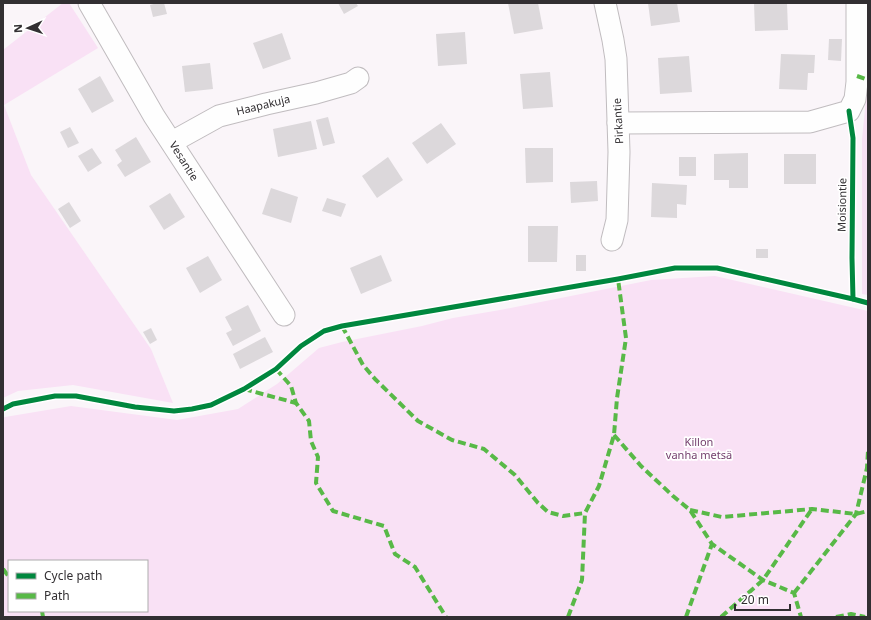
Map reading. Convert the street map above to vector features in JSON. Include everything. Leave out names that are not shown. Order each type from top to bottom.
[{"type":"street","name":"Vesantie","points":[[89,3],[154,116],[284,315]]},
{"type":"street","name":"Pirkantie","points":[[605,3],[616,59],[619,152],[617,220],[612,240]]},
{"type":"street","points":[[618,123],[810,122],[849,111],[855,99],[857,82],[857,3]]},
{"type":"street","name":"Haapakuja","points":[[172,142],[219,116],[316,93],[350,83],[358,78]]},
{"type":"green space","points":[[63,3],[69,3],[98,48],[4,105],[31,175],[151,349],[173,403],[73,385],[18,391],[3,398],[3,50]]},
{"type":"green space","points":[[868,79],[868,295],[862,294],[862,139]]},
{"type":"green space","name":"Killon vanha metsä","points":[[715,276],[868,311],[868,617],[3,617],[3,418],[71,406],[177,420],[238,409],[277,384],[319,348],[453,318],[651,280]]},
{"type":"building","points":[[164,3],[167,14],[153,17],[150,5]]},
{"type":"building","points":[[338,3],[356,3],[358,6],[344,14]]},
{"type":"building","points":[[508,3],[538,3],[543,29],[514,34]]},
{"type":"building","points":[[648,3],[677,3],[680,22],[651,26]]},
{"type":"building","points":[[754,3],[787,3],[788,30],[755,31]]},
{"type":"building","points":[[465,32],[467,64],[438,66],[436,34]]},
{"type":"building","points":[[282,33],[291,59],[263,69],[253,43]]},
{"type":"building","points":[[829,39],[842,39],[841,61],[828,60]]},
{"type":"building","points":[[781,54],[815,55],[814,73],[808,73],[807,90],[779,89]]},
{"type":"building","points":[[689,56],[692,92],[660,94],[658,58]]},
{"type":"building","points":[[210,63],[213,89],[185,92],[182,66]]},
{"type":"building","points":[[550,72],[553,107],[523,109],[520,74]]},
{"type":"building","points":[[100,76],[114,101],[92,113],[78,89]]},
{"type":"building","points":[[328,117],[335,143],[323,146],[316,120]]},
{"type":"building","points":[[311,121],[317,149],[278,157],[273,129]]},
{"type":"building","points":[[441,123],[456,144],[427,164],[412,143]]},
{"type":"building","points":[[70,127],[79,143],[68,148],[60,132]]},
{"type":"building","points":[[136,137],[151,162],[125,177],[117,165],[122,161],[115,150]]},
{"type":"building","points":[[92,148],[102,163],[88,172],[78,156]]},
{"type":"building","points":[[525,148],[553,148],[553,182],[526,183]]},
{"type":"building","points":[[748,153],[748,188],[729,188],[729,180],[714,180],[714,154]]},
{"type":"building","points":[[784,154],[816,154],[816,184],[784,184]]},
{"type":"building","points":[[388,157],[403,180],[377,198],[362,176]]},
{"type":"building","points":[[679,157],[696,157],[696,176],[679,176]]},
{"type":"building","points":[[597,181],[598,201],[571,203],[570,182]]},
{"type":"building","points":[[652,183],[687,185],[686,205],[677,204],[677,218],[651,217]]},
{"type":"building","points":[[271,188],[298,197],[291,223],[262,214]]},
{"type":"building","points":[[170,193],[185,217],[164,230],[149,206]]},
{"type":"building","points":[[327,198],[346,204],[341,217],[322,211]]},
{"type":"building","points":[[69,202],[81,221],[70,228],[58,209]]},
{"type":"building","points":[[528,226],[558,226],[557,262],[528,262]]},
{"type":"building","points":[[756,249],[768,249],[768,258],[756,258]]},
{"type":"building","points":[[381,255],[392,281],[361,294],[350,268]]},
{"type":"building","points":[[576,255],[586,255],[586,271],[576,271]]},
{"type":"building","points":[[208,256],[222,280],[200,293],[186,268]]},
{"type":"building","points":[[248,305],[261,331],[233,346],[226,333],[232,330],[225,317]]},
{"type":"building","points":[[151,328],[157,340],[150,344],[143,332]]},
{"type":"building","points":[[265,337],[273,352],[240,369],[233,354]]},
{"type":"marked path","points":[[857,76],[868,80]]},
{"type":"marked path","points":[[568,617],[582,580],[585,513],[599,486],[614,435],[617,398],[626,338],[618,279]]},
{"type":"marked path","points":[[342,326],[363,365],[375,379],[418,421],[452,440],[484,449],[515,475],[538,503],[548,512],[563,516],[585,513]]},
{"type":"marked path","points":[[276,369],[291,386],[296,403],[309,421],[311,441],[318,457],[316,483],[333,511],[384,526],[395,554],[415,567],[446,617]]},
{"type":"marked path","points":[[244,389],[296,403]]},
{"type":"marked path","points":[[614,435],[641,466],[690,510],[712,544],[763,580],[794,593],[801,617]]},
{"type":"marked path","points":[[794,593],[856,514],[867,468],[868,451]]},
{"type":"marked path","points":[[690,510],[722,517],[812,509],[856,514],[868,511]]},
{"type":"marked path","points":[[721,617],[763,580],[812,509]]},
{"type":"marked path","points":[[686,617],[712,544]]},
{"type":"marked path","points":[[3,569],[8,576]]},
{"type":"marked path","points":[[42,612],[43,617]]},
{"type":"marked path","points":[[836,617],[851,614],[865,617]]},
{"type":"cycle path","name":"Moisiontie","points":[[849,111],[853,138],[853,299]]},
{"type":"cycle path","points":[[3,409],[13,404],[55,396],[76,396],[135,407],[174,411],[192,409],[211,405],[244,389],[276,369],[301,346],[324,331],[342,326],[675,268],[717,268],[868,303]]}]
